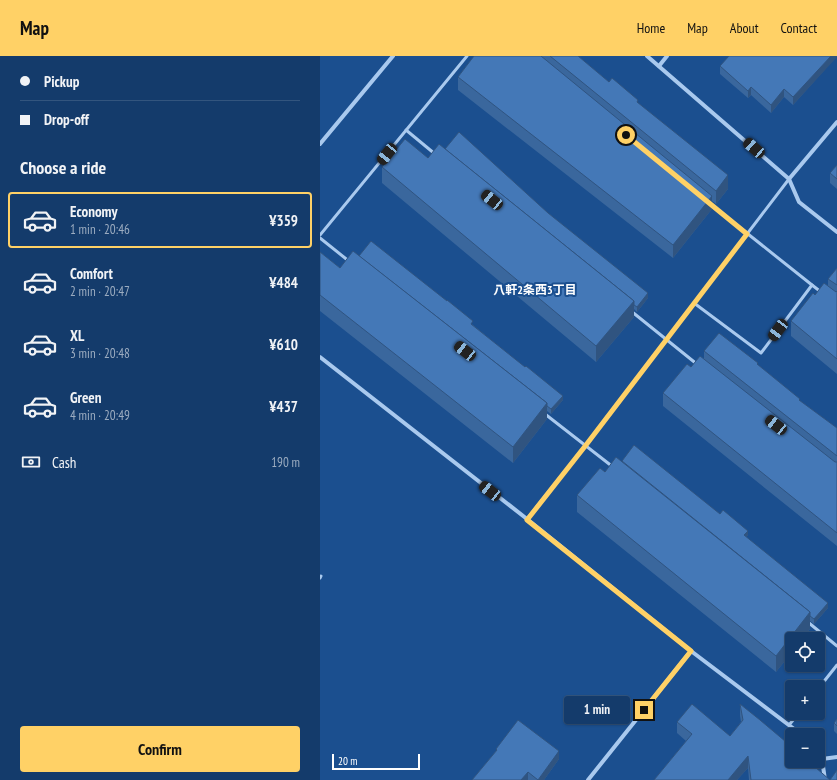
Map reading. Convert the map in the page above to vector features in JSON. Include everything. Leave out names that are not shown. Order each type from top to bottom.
[{"type":"street","points":[[320,144],[393,56]]},
{"type":"street","points":[[647,56],[790,179],[799,202],[837,232]]},
{"type":"street","points":[[659,66],[667,56]]},
{"type":"street","points":[[790,179],[837,122]]},
{"type":"street","points":[[320,357],[691,651],[794,728]]},
{"type":"street","points":[[588,780],[691,651]]},
{"type":"street","points":[[825,759],[837,757]]},
{"type":"street","points":[[823,768],[825,780]]},
{"type":"lane","points":[[320,235],[466,56]]},
{"type":"lane","points":[[406,130],[437,155]]},
{"type":"lane","points":[[527,520],[790,179]]},
{"type":"lane","points":[[704,200],[825,295]]},
{"type":"lane","points":[[320,238],[351,262]]},
{"type":"lane","points":[[694,303],[761,353],[812,285]]},
{"type":"lane","points":[[629,310],[702,368]]},
{"type":"lane","points":[[543,412],[616,470]]},
{"type":"lane","points":[[806,621],[837,646]]},
{"type":"lane","points":[[825,680],[837,665]]},
{"type":"lane","points":[[790,725],[794,720]]},
{"type":"building","points":[[474,56],[541,56],[712,196],[673,245],[458,77]]},
{"type":"building","points":[[550,56],[578,56],[609,82],[612,78],[638,100],[637,102],[728,175],[716,191]]},
{"type":"building","points":[[729,56],[831,56],[793,97],[784,89],[771,105],[751,87],[748,91],[720,66]]},
{"type":"building","points":[[459,132],[548,213],[648,293],[637,307],[634,305],[634,301],[445,149]]},
{"type":"building","points":[[405,139],[428,158],[439,144],[634,301],[596,346],[382,167]]},
{"type":"building","points":[[837,165],[837,179],[830,173]]},
{"type":"building","points":[[371,241],[447,300],[473,321],[471,324],[563,396],[551,409],[547,406],[547,403],[359,256]]},
{"type":"building","points":[[353,251],[547,403],[513,447],[320,295],[320,252],[340,268]]},
{"type":"building","points":[[837,268],[837,285],[828,279]]},
{"type":"building","points":[[824,283],[836,292],[837,291],[837,359],[791,321],[813,293],[815,295]]},
{"type":"building","points":[[719,333],[758,363],[757,364],[800,399],[799,400],[837,428],[837,456],[704,351]]},
{"type":"building","points":[[700,356],[835,462],[837,462],[837,533],[663,393],[687,364],[691,367]]},
{"type":"building","points":[[634,445],[720,514],[723,510],[748,531],[744,535],[828,603],[814,619],[810,616],[810,612],[622,461]]},
{"type":"building","points":[[616,457],[810,612],[795,632],[785,632],[785,644],[776,656],[577,495],[600,468],[605,472]]},
{"type":"building","points":[[692,704],[730,736],[743,720],[740,704],[785,741],[785,768],[816,768],[830,780],[751,780],[748,756],[728,780],[654,780],[692,734],[677,722]]},
{"type":"building","points":[[837,719],[837,726],[834,723]]},
{"type":"building","points":[[518,720],[559,751],[538,780],[528,772],[521,780],[472,780],[497,750],[496,749]]},
{"type":"building","points":[[837,770],[837,780],[830,780]]},
{"type":"district","name":"八軒2条西3丁目","points":[[535,289]]},
{"type":"route","points":[[626,135],[747,234],[527,520],[691,651],[644,710]]}]
